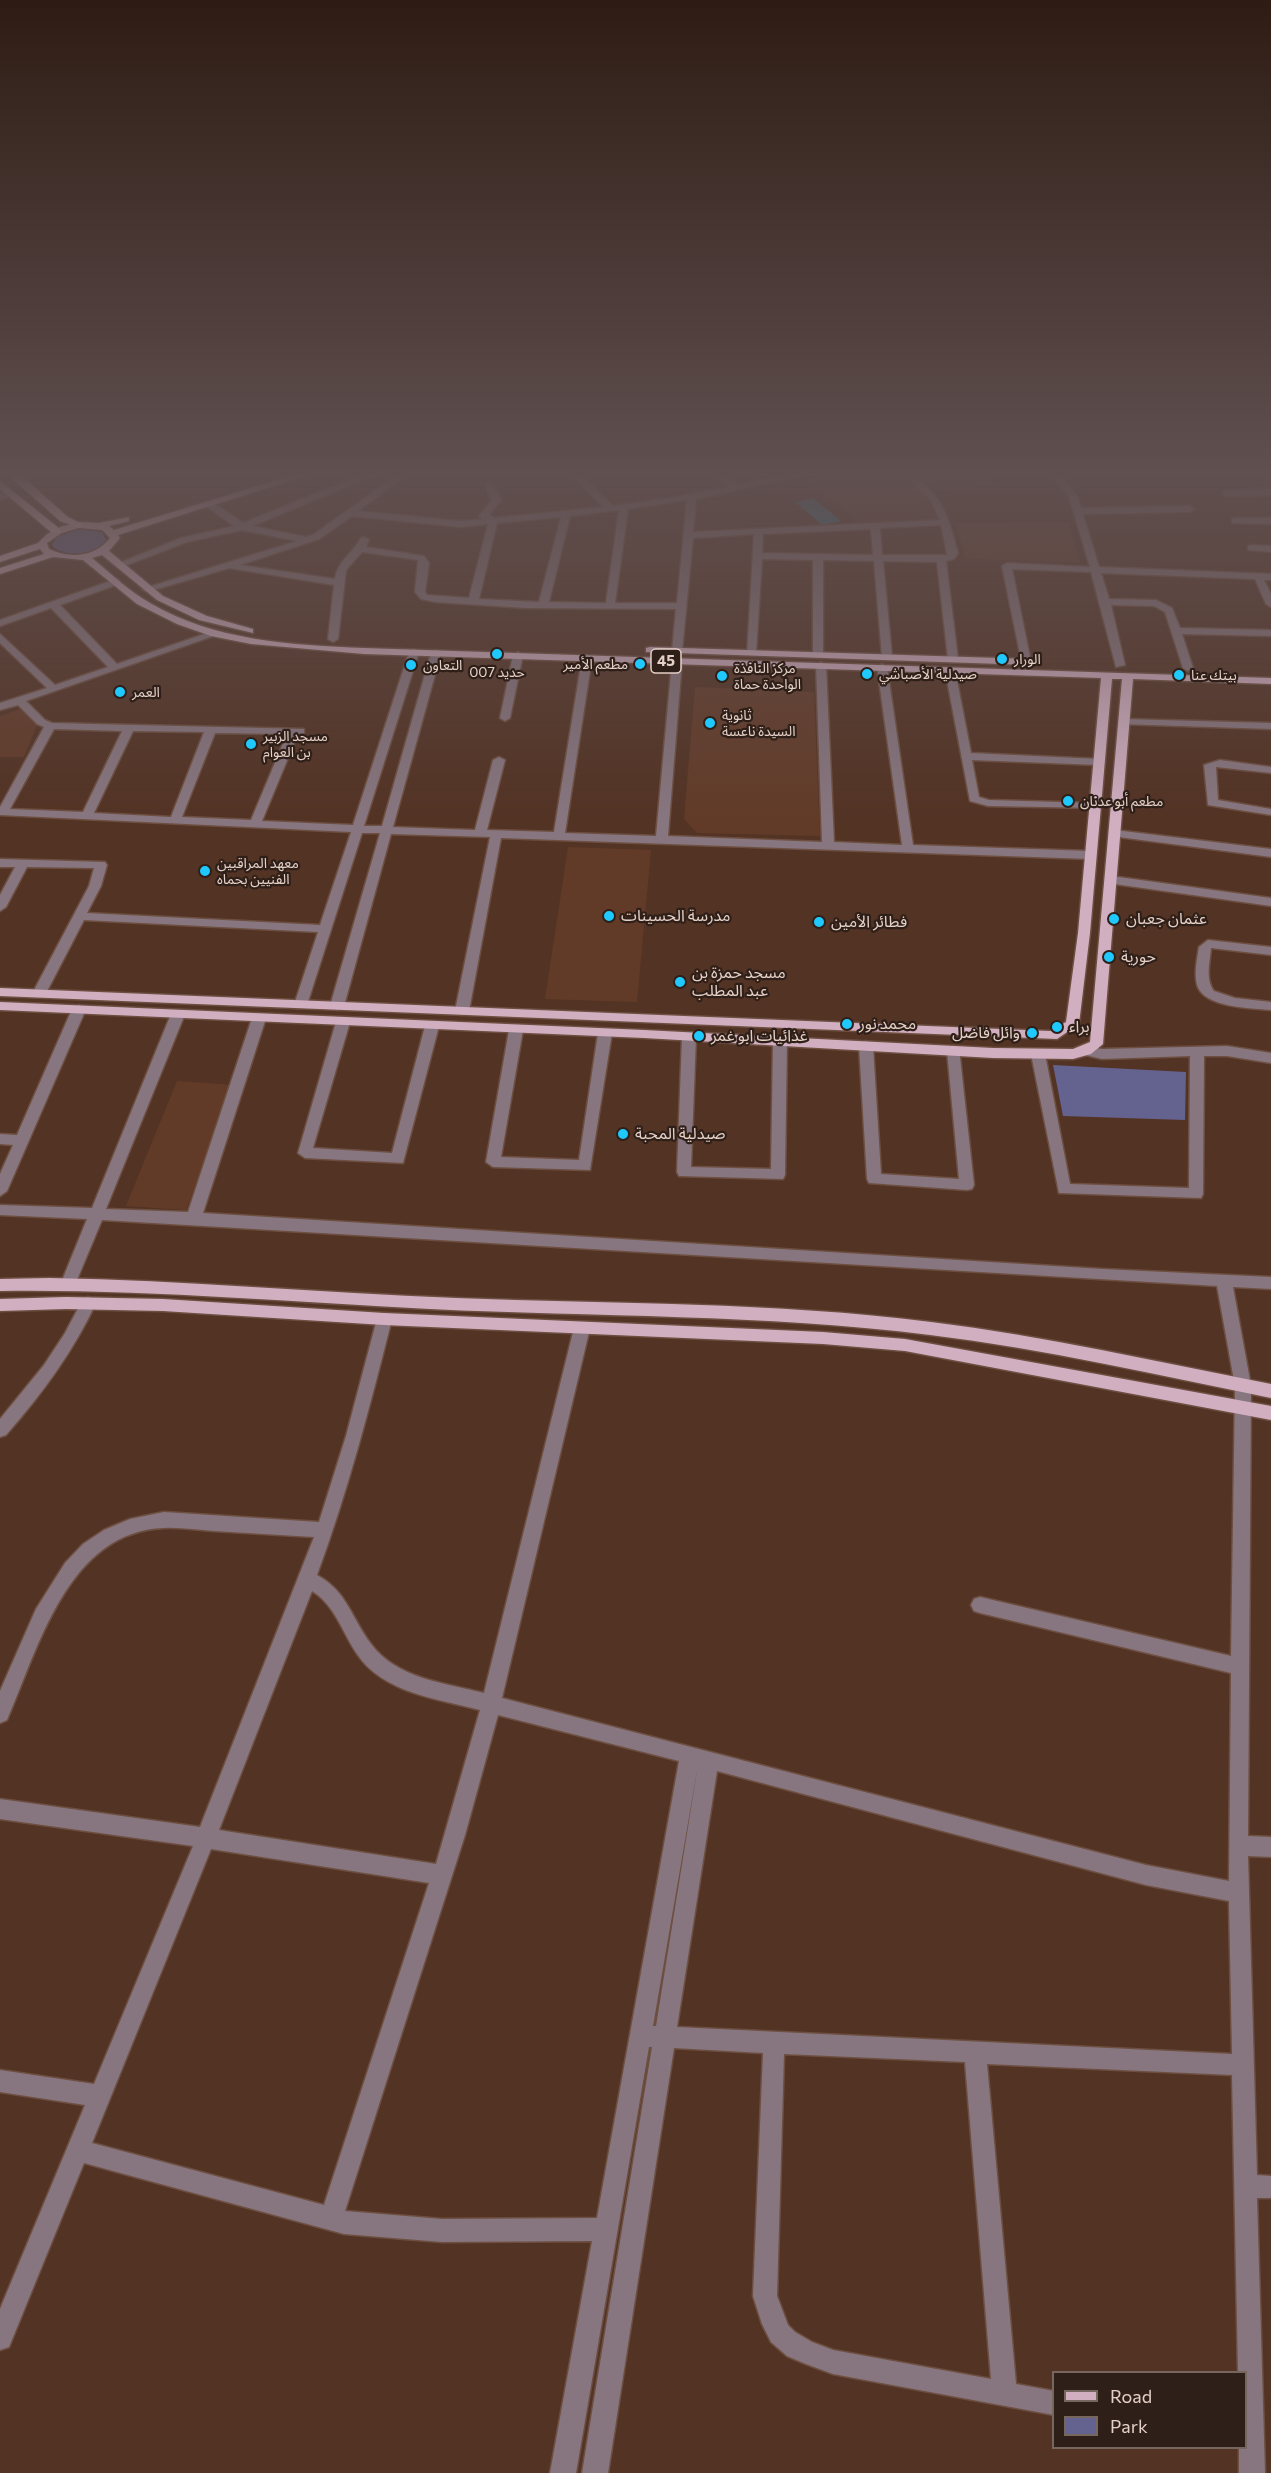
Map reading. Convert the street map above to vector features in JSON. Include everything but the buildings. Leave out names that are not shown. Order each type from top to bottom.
[{"type":"main road","name":"45","points":[[123,587],[150,608],[217,633],[268,643],[1225,674],[1271,671]]},
{"type":"main road","name":"45","points":[[147,589],[203,618],[248,631],[403,646],[414,652],[436,652],[455,648],[518,655],[587,658],[751,653],[820,660]]},
{"type":"main road","name":"45","points":[[952,664],[1026,662],[1107,675],[1124,670],[1188,668],[1271,681]]},
{"type":"main road","points":[[0,1006],[954,1051],[1073,1054],[1086,1051],[1096,1044],[1124,723],[1124,670]]},
{"type":"main road","points":[[0,992],[1052,1035],[1072,1024],[1084,933],[1107,675]]},
{"type":"main road","points":[[0,1285],[69,1283],[392,1301],[689,1312],[880,1323],[981,1335],[1144,1363],[1271,1391]]},
{"type":"main road","points":[[0,1305],[88,1303],[163,1305],[384,1319],[767,1335],[905,1345],[1271,1413]]},
{"type":"street","points":[[0,623],[101,587]]},
{"type":"street","points":[[147,589],[153,587]]},
{"type":"street","points":[[333,639],[339,587]]},
{"type":"street","points":[[421,587],[420,592],[424,597],[474,603],[683,606]]},
{"type":"street","points":[[474,603],[478,587]]},
{"type":"street","points":[[543,605],[547,587]]},
{"type":"street","points":[[610,606],[613,587]]},
{"type":"street","points":[[662,840],[685,587]]},
{"type":"street","points":[[751,653],[756,587]]},
{"type":"street","points":[[819,587],[828,846]]},
{"type":"street","points":[[880,587],[884,662],[908,848]]},
{"type":"street","points":[[944,587],[952,664],[974,799],[988,803],[1095,806]]},
{"type":"street","points":[[1011,587],[1026,662]]},
{"type":"street","points":[[1100,587],[1124,670]]},
{"type":"street","points":[[1263,587],[1271,604]]},
{"type":"street","points":[[1105,602],[1156,603],[1164,606],[1168,610],[1188,668]]},
{"type":"street","points":[[53,604],[115,668]]},
{"type":"street","points":[[1175,631],[1271,633]]},
{"type":"street","points":[[0,707],[217,633]]},
{"type":"street","points":[[0,637],[54,689]]},
{"type":"street","points":[[301,1005],[414,652]]},
{"type":"street","points":[[337,1006],[436,652]]},
{"type":"street","points":[[505,718],[518,655]]},
{"type":"street","points":[[559,836],[587,658]]},
{"type":"street","points":[[19,700],[41,722],[50,726],[297,731],[255,824]]},
{"type":"street","points":[[1124,723],[1271,726]]},
{"type":"street","points":[[50,726],[1,812],[358,829],[1090,855]]},
{"type":"street","points":[[87,816],[129,727]]},
{"type":"street","points":[[175,820],[211,729]]},
{"type":"street","points":[[966,756],[1099,762]]},
{"type":"street","points":[[480,833],[499,760]]},
{"type":"street","points":[[1271,770],[1220,763],[1210,765],[1212,803],[1271,812]]},
{"type":"street","points":[[462,1011],[496,834]]},
{"type":"street","points":[[1115,834],[1271,853]]},
{"type":"street","points":[[0,862],[101,866],[95,886],[39,994]]},
{"type":"street","points":[[0,907],[23,863]]},
{"type":"street","points":[[1111,880],[1271,902]]},
{"type":"street","points":[[79,916],[326,929]]},
{"type":"street","points":[[1271,951],[1208,944],[1205,947],[1204,987],[1208,994],[1216,999],[1271,1006]]},
{"type":"street","points":[[0,1191],[79,1009]]},
{"type":"street","points":[[69,1283],[178,1014]]},
{"type":"street","points":[[194,1218],[260,1018]]},
{"type":"street","points":[[343,1022],[305,1154],[398,1159],[432,1026]]},
{"type":"street","points":[[516,1030],[493,1162],[585,1166],[605,1033]]},
{"type":"street","points":[[689,1037],[684,1172],[778,1175],[780,1042]]},
{"type":"street","points":[[866,1046],[874,1179],[967,1185],[954,1051]]},
{"type":"street","points":[[1086,1051],[1102,1054],[1227,1051],[1271,1058]]},
{"type":"street","points":[[1038,1054],[1064,1189],[1196,1194],[1197,1052]]},
{"type":"street","points":[[0,1139],[21,1140]]},
{"type":"street","points":[[0,1210],[194,1218],[1102,1275],[1271,1283]]},
{"type":"street","points":[[1224,1281],[1243,1386],[1238,1845],[1246,2186],[1248,2438],[1252,2473]]},
{"type":"street","points":[[0,1430],[37,1388],[63,1353],[88,1303]]},
{"type":"street","points":[[0,2338],[206,1838],[307,1579],[325,1530],[354,1436],[384,1319]]},
{"type":"street","points":[[331,2218],[442,1875],[491,1705],[582,1328]]},
{"type":"street","points":[[0,1714],[33,1636],[54,1596],[85,1555],[110,1535],[140,1523],[164,1520],[325,1530]]},
{"type":"street","points":[[307,1579],[325,1587],[334,1595],[374,1661],[420,1686],[699,1756],[1146,1875],[1239,1893]]},
{"type":"street","points":[[980,1605],[1240,1667]]},
{"type":"street","points":[[564,2473],[640,2036],[699,1756]]},
{"type":"street","points":[[595,2473],[664,2038],[699,1756]]},
{"type":"street","points":[[0,1809],[442,1875]]},
{"type":"street","points":[[1238,1845],[1271,1847]]},
{"type":"street","points":[[640,2036],[1243,2065]]},
{"type":"street","points":[[774,2043],[765,2285],[770,2319],[781,2338],[806,2353],[833,2362],[1052,2403]]},
{"type":"street","points":[[975,2052],[1005,2394]]},
{"type":"street","points":[[0,2081],[99,2096]]},
{"type":"street","points":[[76,2150],[366,2226],[607,2229]]},
{"type":"street","points":[[1246,2186],[1271,2187]]},
{"type":"shaded area","points":[[695,687],[814,692],[820,836],[697,833],[684,819]]},
{"type":"shaded area","points":[[22,708],[38,723],[24,757],[0,757],[0,716]]},
{"type":"shaded area","points":[[568,847],[651,850],[637,1002],[545,999]]},
{"type":"shaded area","points":[[177,1081],[233,1085],[186,1210],[126,1206]]},
{"type":"green space","points":[[1053,1065],[1186,1072],[1185,1120],[1063,1116]]},
{"type":"place","name":"حديد 007","points":[[497,654]]},
{"type":"place","name":"الورار","points":[[1002,659]]},
{"type":"place","name":"مطعم الأمير","points":[[640,664]]},
{"type":"place","name":"التعاون","points":[[411,665]]},
{"type":"place","name":"صيدلية الأصباشي","points":[[867,674]]},
{"type":"place","name":"بيتك عنا","points":[[1179,675]]},
{"type":"place","name":"مركز النافذة الواحدة حماة","points":[[722,676]]},
{"type":"place","name":"العمر","points":[[120,692]]},
{"type":"place","name":"ثانوية السيدة ناعسة","points":[[710,723]]},
{"type":"place","name":"مسجد الزبير بن العوام","points":[[251,744]]},
{"type":"place","name":"مطعم أبو عدنان","points":[[1068,801]]},
{"type":"place","name":"معهد المراقبين الفنيين بحماه","points":[[205,871]]},
{"type":"place","name":"مدرسة الحسينات","points":[[609,916]]},
{"type":"place","name":"عثمان جعبان","points":[[1114,919]]},
{"type":"place","name":"فطائر الأمين","points":[[819,922]]},
{"type":"place","name":"حورية","points":[[1109,957]]},
{"type":"place","name":"مسجد حمزة بن عبد المطلب","points":[[680,982]]},
{"type":"place","name":"محمد نور","points":[[847,1024]]},
{"type":"place","name":"براء","points":[[1057,1027]]},
{"type":"place","name":"وائل فاضل","points":[[1032,1033]]},
{"type":"place","name":"غذائيات ابو غمر","points":[[699,1036]]},
{"type":"place","name":"صيدلية المحبة","points":[[623,1134]]}]
